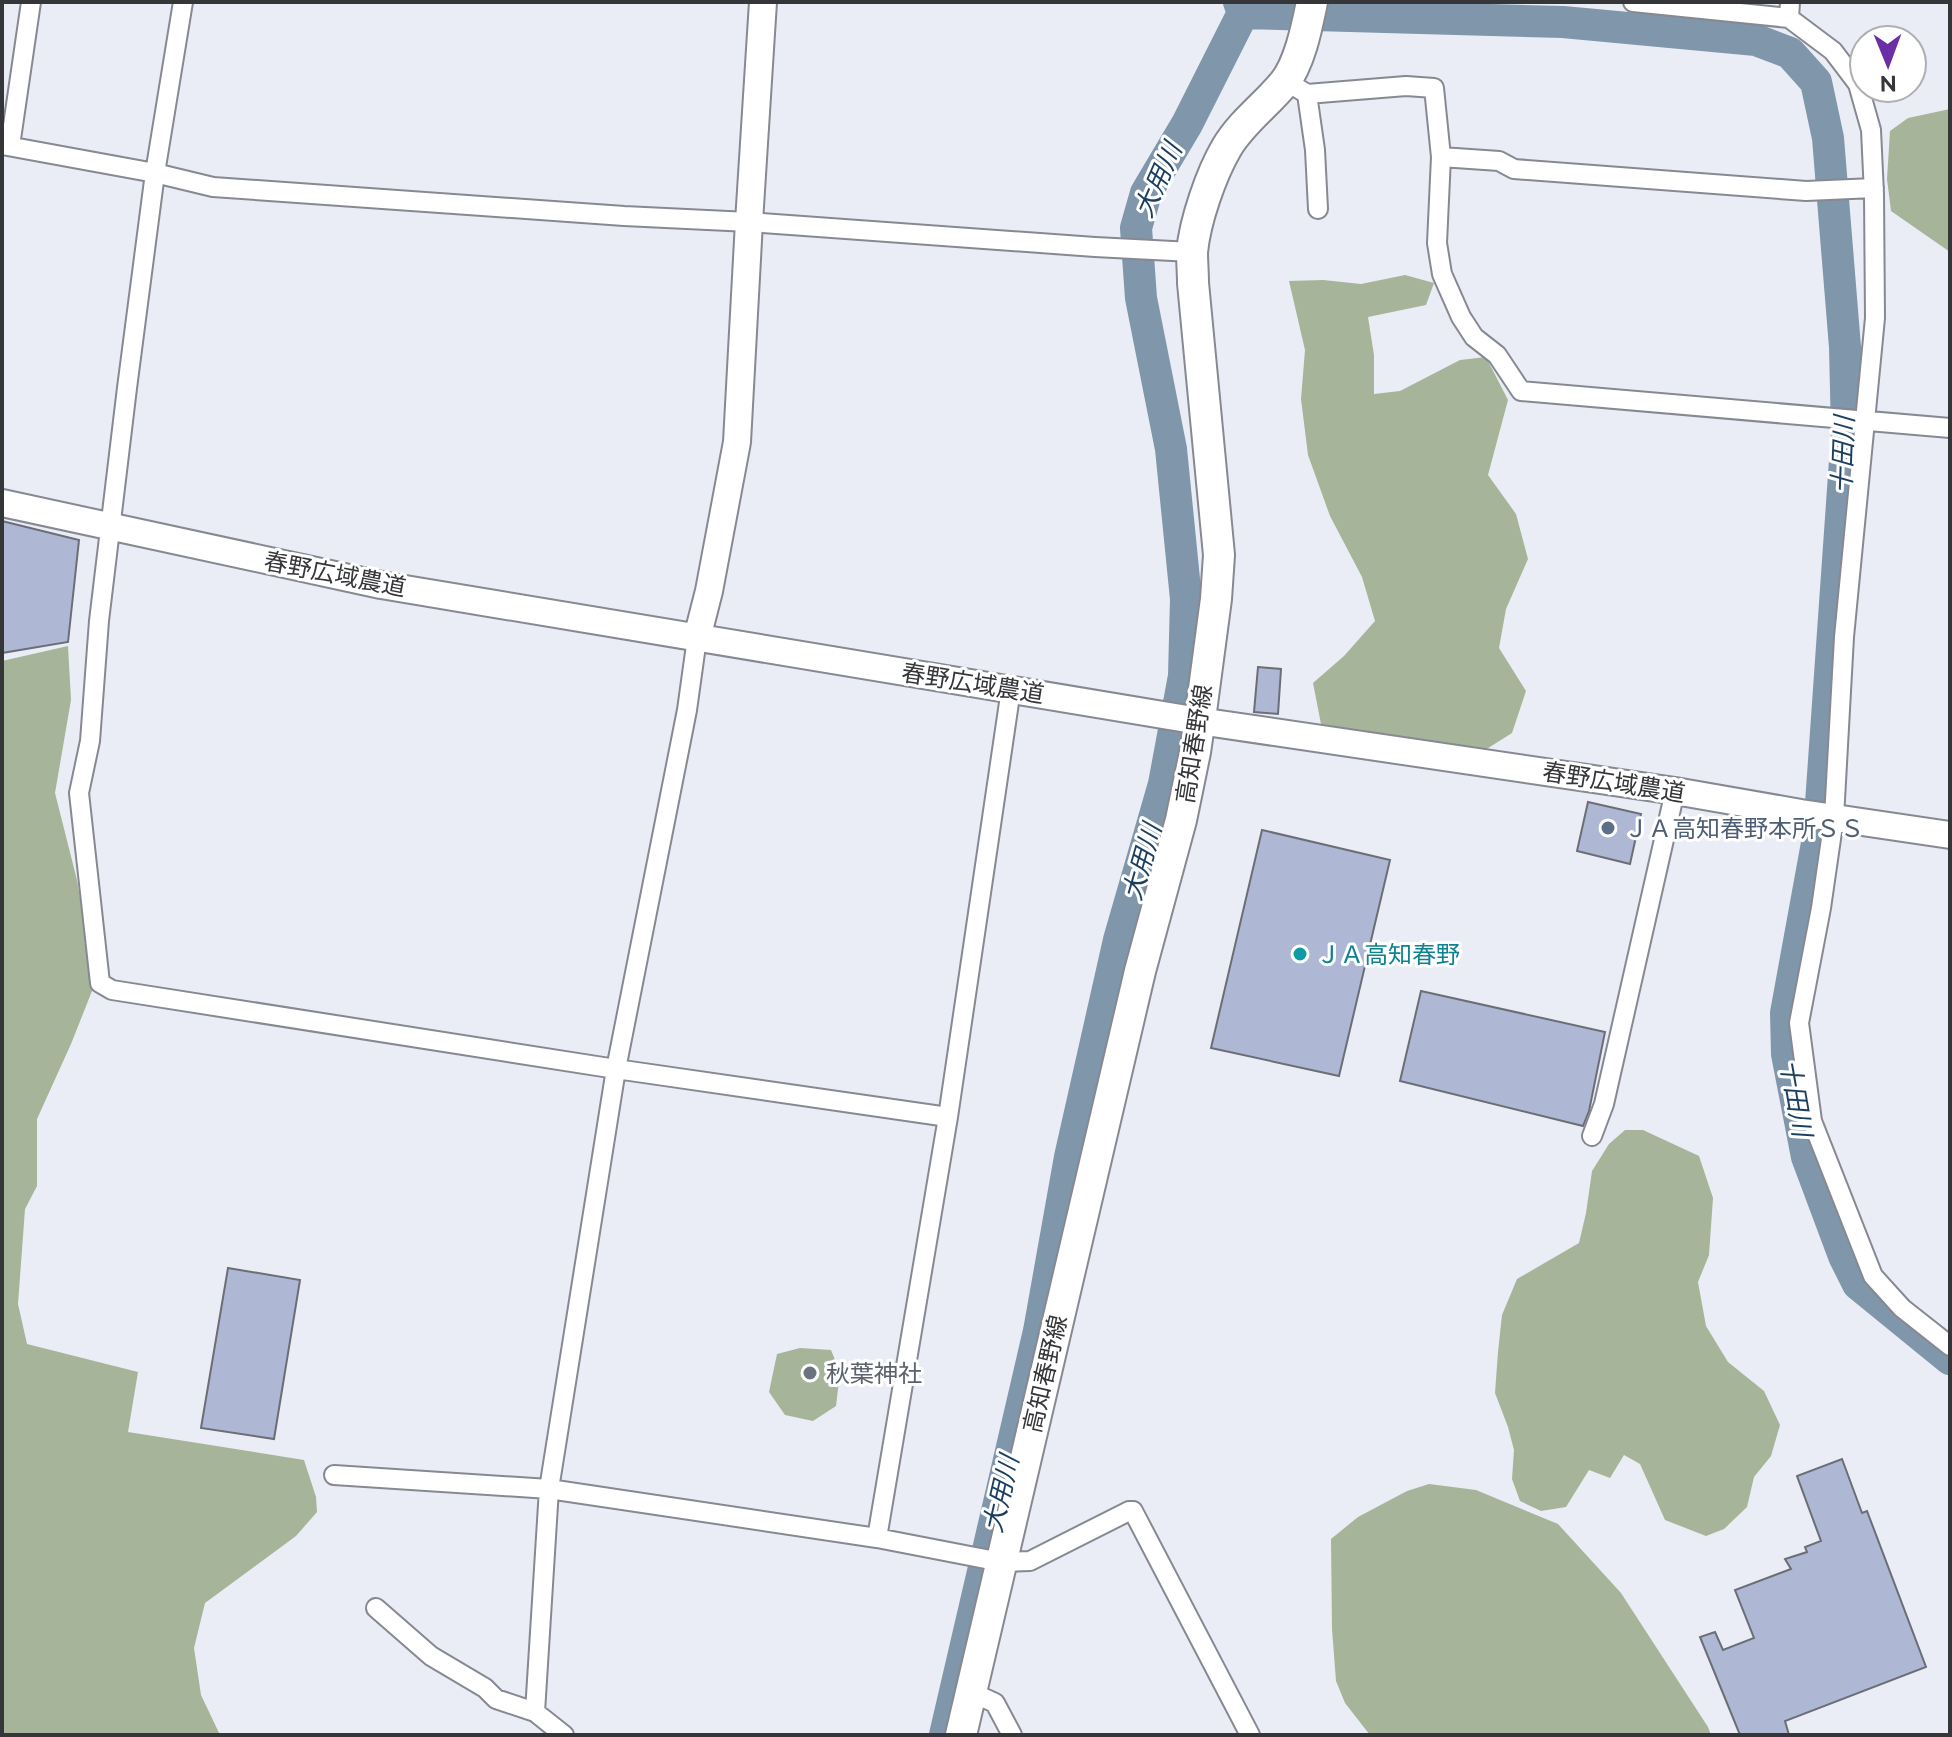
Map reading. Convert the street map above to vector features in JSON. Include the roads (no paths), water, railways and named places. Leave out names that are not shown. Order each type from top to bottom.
[{"type":"main road","name":"高知春野線","points":[[961,1735],[971,1692],[988,1560],[1181,820],[1199,721],[1219,555],[1193,283],[1181,251],[1227,146],[1244,124],[1297,88],[1312,2]]},
{"type":"street","points":[[31,2],[6,145],[213,187],[1181,251]]},
{"type":"street","points":[[183,2],[101,525],[99,621],[90,741],[79,793],[100,983],[112,990],[616,1069],[948,1117]]},
{"type":"street","points":[[535,1712],[549,1489],[616,1069],[737,442],[763,2]]},
{"type":"street","points":[[1633,2],[1790,10],[1833,51],[1858,84],[1871,130],[1875,318],[1844,637],[1831,817],[1821,908],[1799,1023],[1812,1121],[1873,1276],[1902,1308],[1950,1346]]},
{"type":"street","points":[[1318,209],[1315,150],[1297,88],[1434,88],[1441,157],[1437,243],[1442,274],[1461,317],[1474,337],[1497,355],[1521,391],[1950,428]]},
{"type":"street","points":[[1441,157],[1499,161],[1514,169],[1806,191],[1874,188]]},
{"type":"street","name":"春野広域農道","points":[[2,503],[381,585],[1199,721],[1950,835]]},
{"type":"street","points":[[877,1538],[948,1117],[1011,689]]},
{"type":"street","points":[[1592,1136],[1604,1104],[1675,791]]},
{"type":"street","points":[[334,1475],[549,1489],[877,1538],[988,1560],[1030,1561],[1133,1511],[1250,1735]]},
{"type":"street","points":[[376,1608],[431,1656],[485,1688],[496,1699],[535,1712],[564,1735]]},
{"type":"street","points":[[971,1692],[995,1703],[1012,1735]]},
{"type":"waterway","name":"大用川","points":[[945,1735],[1039,1331],[1070,1157],[1119,940],[1164,784],[1184,676],[1186,599],[1171,449],[1141,298],[1136,228],[1146,193],[1187,124],[1243,13],[1239,2]]},
{"type":"waterway","name":"十田川","points":[[1243,13],[1563,22],[1756,40],[1790,53],[1816,82],[1828,138],[1845,347],[1847,432],[1819,832],[1786,1013],[1787,1054],[1807,1157],[1844,1256],[1858,1284],[1950,1359]]},
{"type":"place","name":"ＪＡ高知春野本所ＳＳ","points":[[1608,828]]},
{"type":"place","name":"ＪＡ高知春野","points":[[1300,954]]},
{"type":"place","name":"秋葉神社","points":[[810,1373]]}]
